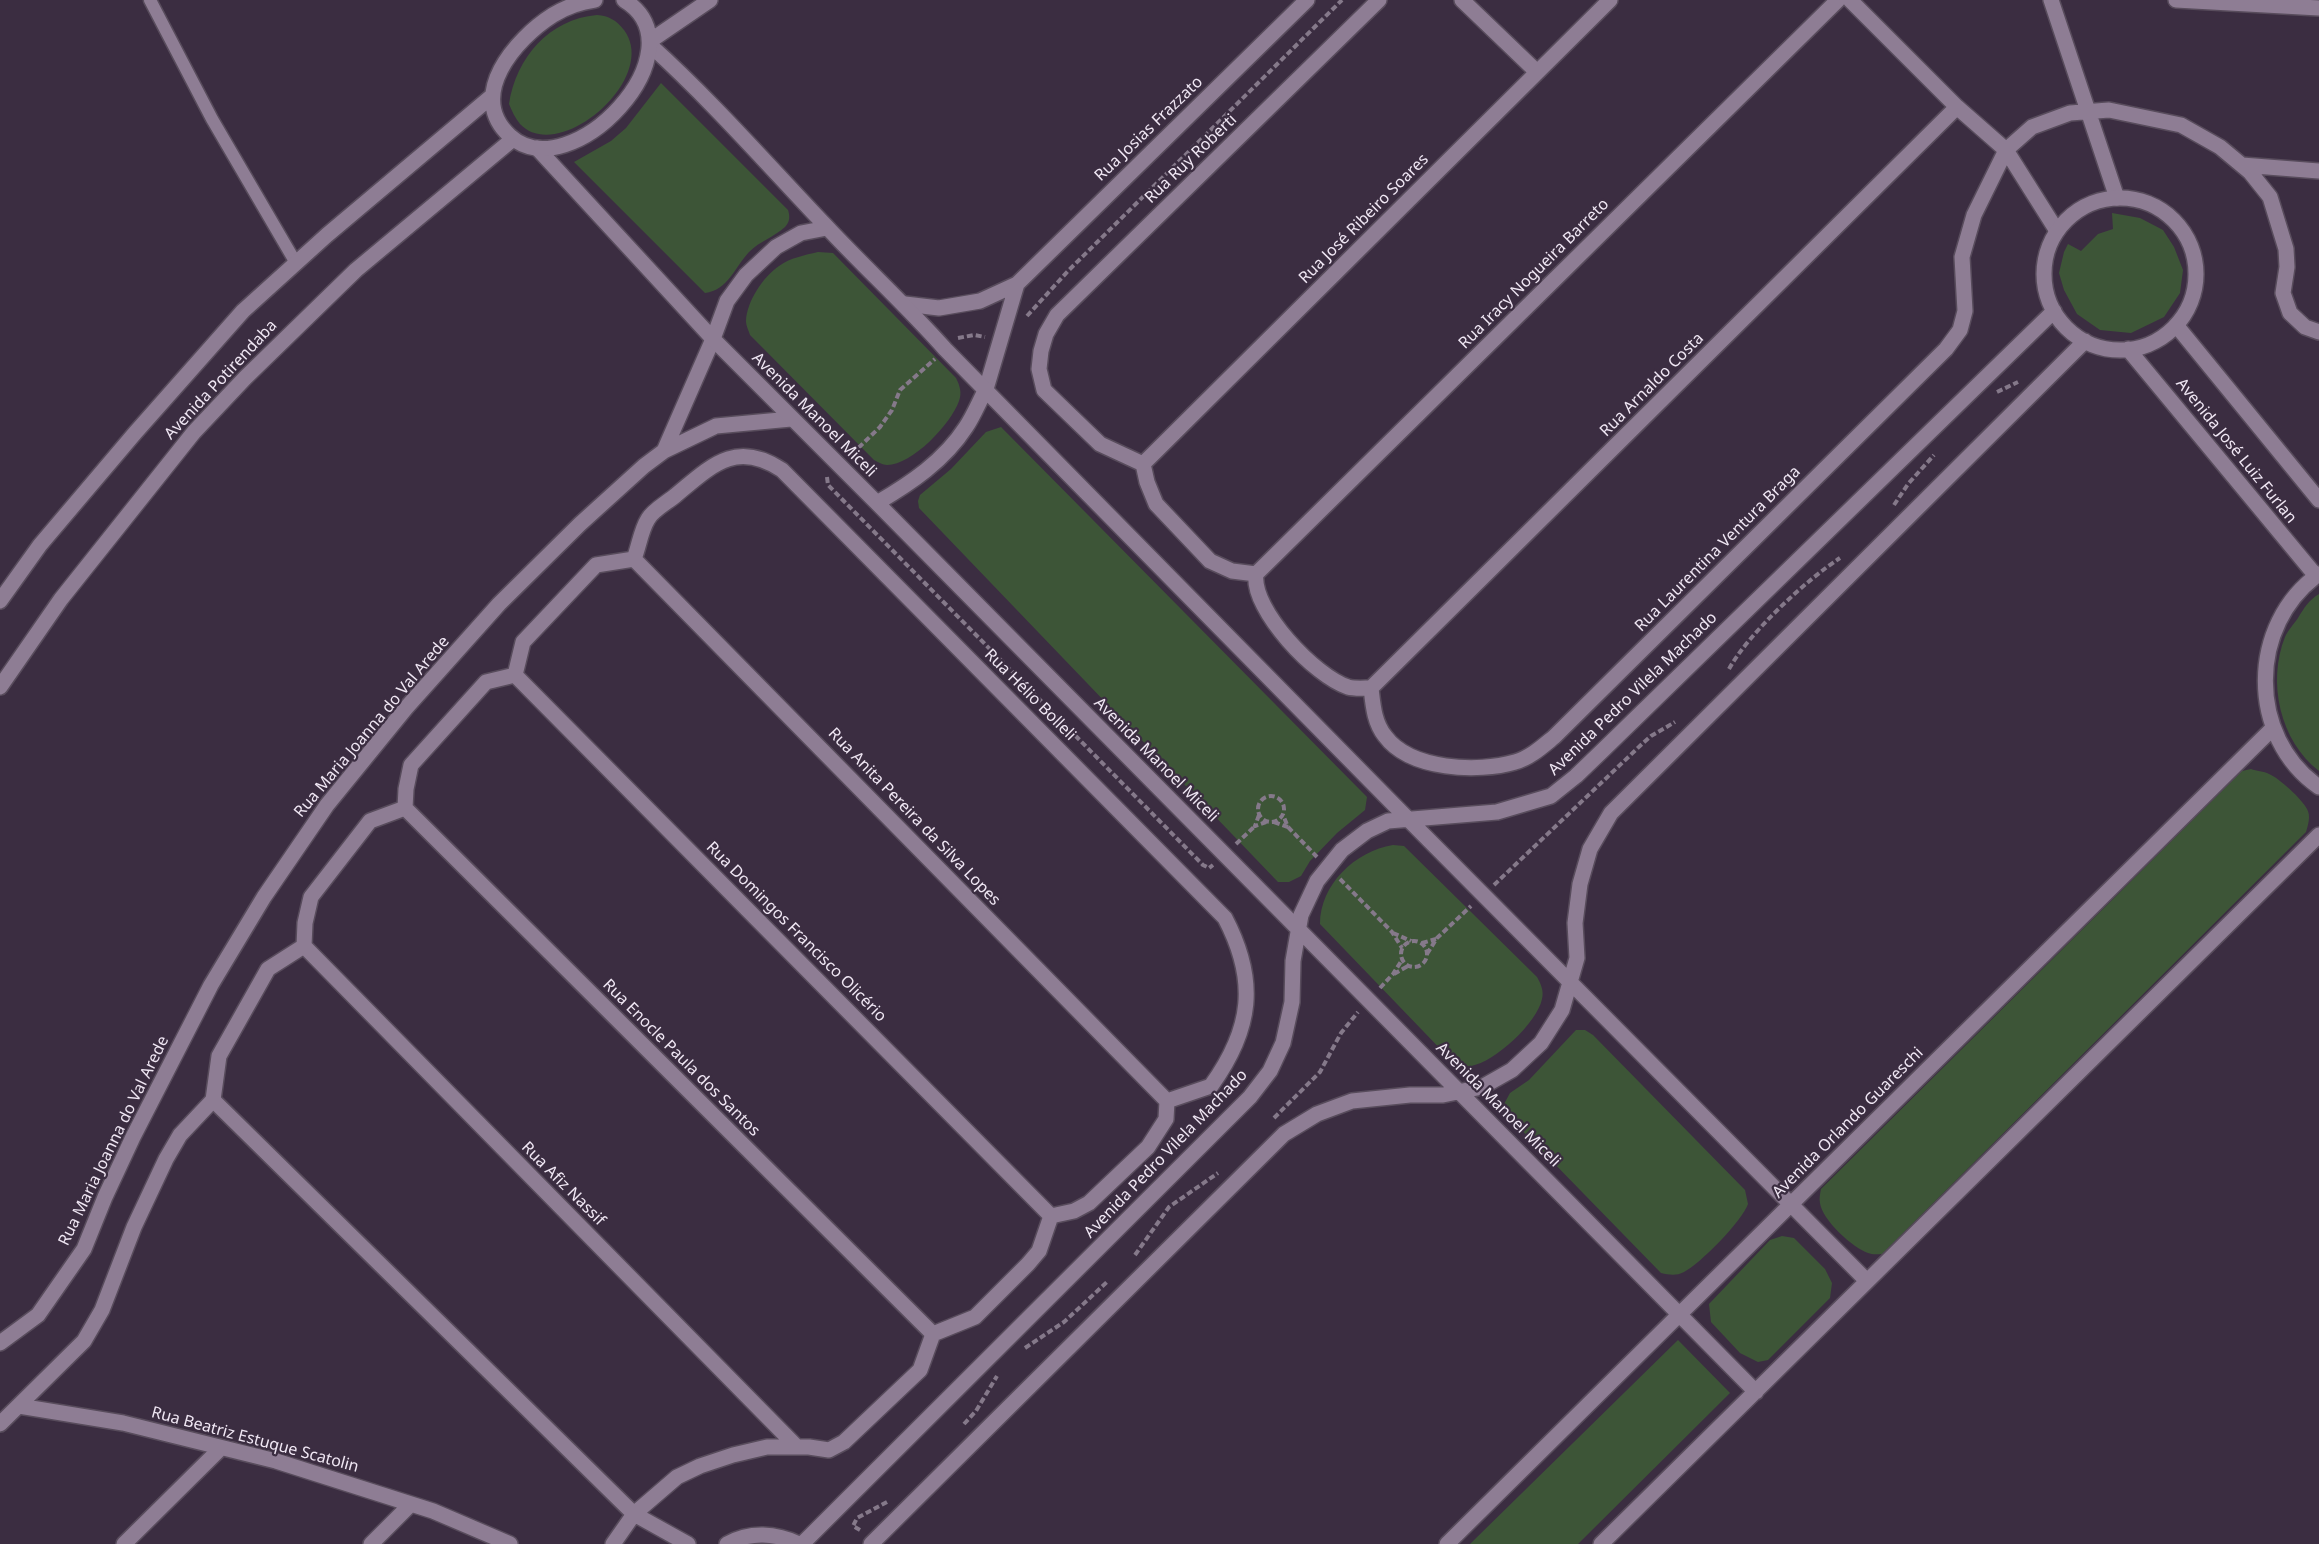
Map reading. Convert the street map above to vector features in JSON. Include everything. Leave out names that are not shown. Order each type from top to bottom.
[{"type":"street","points":[[595,0],[579,3],[552,16],[528,35],[503,65],[492,96],[497,120],[513,139],[537,148],[550,148],[572,142],[601,125],[615,112],[644,69],[650,43],[646,24],[639,13],[624,0]]},
{"type":"street","points":[[650,43],[710,0]]},
{"type":"street","name":"Rua Josias Frazzato","points":[[905,304],[939,308],[980,301],[1017,284],[1307,0]]},
{"type":"street","name":"Rua Ruy Roberti","points":[[1143,464],[1100,444],[1044,390],[1039,369],[1046,334],[1058,315],[1378,0]]},
{"type":"street","points":[[1462,0],[1537,72]]},
{"type":"street","name":"Rua José Ribeiro Soares","points":[[1143,464],[1610,0]]},
{"type":"street","name":"Rua Iracy Nogueira Barreto","points":[[1256,574],[1838,0]]},
{"type":"street","points":[[1851,0],[1957,107],[2006,150],[2057,231]]},
{"type":"street","points":[[2051,0],[2117,198]]},
{"type":"street","points":[[2176,0],[2266,2],[2319,8]]},
{"type":"street","points":[[650,43],[827,228],[905,304],[1408,819],[1867,1281]]},
{"type":"street","name":"Avenida Potirendaba","points":[[0,601],[40,545],[135,432],[243,311],[492,96]]},
{"type":"street","name":"Rua Arnaldo Costa","points":[[1371,688],[1957,107]]},
{"type":"street","points":[[2006,150],[2032,127],[2070,114],[2109,110],[2181,125],[2220,147],[2242,165],[2270,197],[2286,249],[2287,267],[2283,292],[2290,313],[2305,327],[2319,332]]},
{"type":"street","name":"Avenida Potirendaba","points":[[0,687],[61,599],[194,432],[269,353],[356,270],[513,139]]},
{"type":"street","name":"Avenida Manoel Miceli","points":[[537,148],[712,339],[1756,1392]]},
{"type":"street","name":"Rua Laurentina Ventura Braga","points":[[1371,688],[1375,716],[1385,736],[1407,756],[1432,764],[1465,767],[1518,762],[1554,737],[1946,349],[1960,330],[1965,311],[1962,257],[1974,215],[2006,150]]},
{"type":"street","points":[[2242,165],[2319,171]]},
{"type":"street","points":[[2117,198],[2131,199],[2157,208],[2178,225],[2186,237],[2195,262],[2194,289],[2184,314],[2175,325],[2154,341],[2128,349],[2106,348],[2085,341],[2068,328],[2054,311],[2045,284],[2044,270],[2050,243],[2057,231],[2072,216],[2090,204],[2117,198]]},
{"type":"street","name":"Rua Maria Joanna do Val Arede","points":[[664,451],[727,301],[746,275],[776,247],[801,233],[827,228]]},
{"type":"street","name":"Rua Josias Frazzato","points":[[877,503],[911,484],[941,458],[966,428],[986,389],[1017,284]]},
{"type":"street","name":"Avenida Pedro Vilela Machado","points":[[801,1544],[1250,1097],[1270,1071],[1283,1043],[1292,1002],[1293,961],[1301,915],[1317,881],[1342,850],[1367,831],[1388,821],[1497,812],[1551,796],[1576,776],[2054,311]]},
{"type":"street","name":"Avenida José Luiz Furlan","points":[[2175,325],[2319,500]]},
{"type":"street","points":[[871,1544],[1284,1134],[1317,1114],[1352,1101],[1410,1095],[1443,1095],[1482,1087],[1512,1070],[1541,1043],[1562,1010],[1577,958],[1575,923],[1580,884],[1590,849],[1611,813],[2085,341]]},
{"type":"street","name":"Avenida José Luiz Furlan","points":[[2128,349],[2317,575]]},
{"type":"street","name":"Rua Maria Joanna do Val Arede","points":[[0,1343],[38,1315],[84,1249],[132,1137],[211,985],[264,897],[327,805],[406,708],[499,604],[580,524],[664,451],[716,426],[791,419]]},
{"type":"street","name":"Rua Hélio Bolleli","points":[[634,559],[648,518],[709,468],[724,459],[743,457],[765,459],[782,470],[1225,918],[1235,937],[1244,963],[1247,983],[1246,1013],[1238,1041],[1211,1086],[1167,1101]]},
{"type":"street","points":[[1143,464],[1156,504],[1210,561],[1233,571],[1256,574],[1255,585],[1263,607],[1276,628],[1325,675],[1349,687],[1371,688]]},
{"type":"street","points":[[0,1424],[84,1341],[102,1310],[134,1227],[166,1159],[180,1135],[213,1100],[219,1056],[268,969],[304,946],[305,923],[311,897],[370,821],[405,808],[411,765],[486,682],[515,675],[523,642],[597,565],[634,559]]},
{"type":"street","name":"Rua Anita Pereira da Silva Lopes","points":[[634,559],[1167,1101]]},
{"type":"street","points":[[2317,575],[2294,598],[2277,624],[2271,638],[2264,683],[2273,728],[2295,764],[2319,787]]},
{"type":"street","name":"Rua Domingos Francisco Olicério","points":[[515,675],[1051,1216]]},
{"type":"street","name":"Avenida Orlando Guareschi","points":[[1447,1544],[2273,728]]},
{"type":"street","name":"Rua Enocle Paula dos Santos","points":[[405,808],[933,1334]]},
{"type":"street","points":[[1601,1544],[2319,835]]},
{"type":"street","name":"Rua Afiz Nassif","points":[[304,946],[797,1447]]},
{"type":"street","points":[[213,1100],[634,1514],[688,1544]]},
{"type":"street","points":[[613,1544],[634,1514],[677,1477],[700,1466],[767,1447],[829,1450],[844,1442],[920,1370],[933,1334],[975,1317],[1021,1272],[1040,1251],[1051,1216],[1074,1211],[1089,1203],[1148,1147],[1166,1119],[1167,1101]]},
{"type":"street","name":"Rua Beatriz Estuque Scatolin","points":[[19,1406],[123,1423],[276,1461],[411,1504],[510,1544]]},
{"type":"street","points":[[124,1544],[221,1448]]},
{"type":"street","points":[[371,1544],[411,1504]]},
{"type":"street","points":[[727,1544],[747,1536],[761,1535],[775,1536],[801,1544]]},
{"type":"lane","points":[[150,0],[213,119],[296,263]]},
{"type":"path","points":[[1989,400],[1997,392]]},
{"type":"path","points":[[1888,512],[1908,484],[1941,448]]},
{"type":"path","points":[[1724,676],[1755,635],[1814,576],[1844,555]]},
{"type":"path","points":[[1393,974],[1408,966],[1417,967],[1422,964],[1437,938],[1642,744],[1651,736],[1679,720]]},
{"type":"path","points":[[1259,814],[1255,825],[1273,822],[1288,827],[1283,815],[1282,802],[1271,796],[1261,800],[1257,810],[1267,822]]},
{"type":"path","points":[[1273,822],[1283,815]]},
{"type":"path","points":[[1268,1124],[1320,1072],[1341,1033],[1393,974],[1402,960],[1402,948],[1392,932],[1422,944],[1437,938]]},
{"type":"path","points":[[1402,948],[1411,941]]},
{"type":"path","points":[[1422,944],[1427,954]]},
{"type":"path","points":[[1402,960],[1408,966]]},
{"type":"path","points":[[1128,1261],[1136,1254],[1169,1207],[1225,1168]]},
{"type":"path","points":[[1023,1348],[1064,1322],[1110,1279]]},
{"type":"path","points":[[963,1426],[976,1411],[1000,1372]]},
{"type":"path","points":[[857,1518],[893,1498]]},
{"type":"green space","points":[[597,15],[612,19],[624,30],[631,50],[628,71],[617,92],[600,110],[580,125],[558,133],[537,134],[520,124],[509,104],[519,71],[527,57],[550,33],[564,24]]},
{"type":"green space","points":[[661,83],[789,212],[789,221],[785,227],[749,252],[725,283],[705,293],[574,162],[611,141],[626,128]]},
{"type":"green space","points":[[2112,213],[2140,218],[2163,230],[2174,247],[2183,270],[2180,293],[2164,317],[2131,333],[2100,330],[2077,314],[2064,290],[2059,273],[2068,244],[2081,251],[2098,234],[2113,229]]},
{"type":"green space","points":[[818,252],[833,253],[956,378],[959,384],[960,398],[948,421],[919,451],[897,463],[885,465],[874,460],[750,335],[746,323],[747,313],[762,283],[783,263]]},
{"type":"green space","points":[[1001,427],[1367,797],[1365,810],[1337,833],[1310,861],[1301,876],[1289,882],[1278,882],[919,508],[920,495],[951,469],[986,432]]},
{"type":"green space","points":[[2319,594],[2319,771],[2295,744],[2286,727],[2281,710],[2277,673],[2286,634],[2307,604]]},
{"type":"green space","points":[[2251,769],[2273,776],[2300,800],[2309,815],[2306,832],[1882,1254],[1868,1253],[1847,1239],[1832,1225],[1822,1210],[1821,1189],[2242,771]]},
{"type":"green space","points":[[1393,845],[1404,846],[1537,977],[1541,985],[1542,999],[1524,1030],[1503,1049],[1481,1063],[1466,1066],[1449,1058],[1320,924],[1326,896],[1342,872],[1366,854]]},
{"type":"green space","points":[[1576,1030],[1585,1030],[1593,1035],[1745,1190],[1748,1204],[1738,1221],[1710,1251],[1684,1272],[1673,1275],[1661,1273],[1505,1113],[1503,1106],[1510,1093],[1529,1080]]},
{"type":"green space","points":[[1782,1236],[1794,1238],[1825,1269],[1832,1283],[1830,1298],[1768,1360],[1758,1362],[1740,1353],[1711,1322],[1709,1304],[1770,1240]]},
{"type":"green space","points":[[1678,1340],[1730,1393],[1578,1544],[1470,1544]]}]
